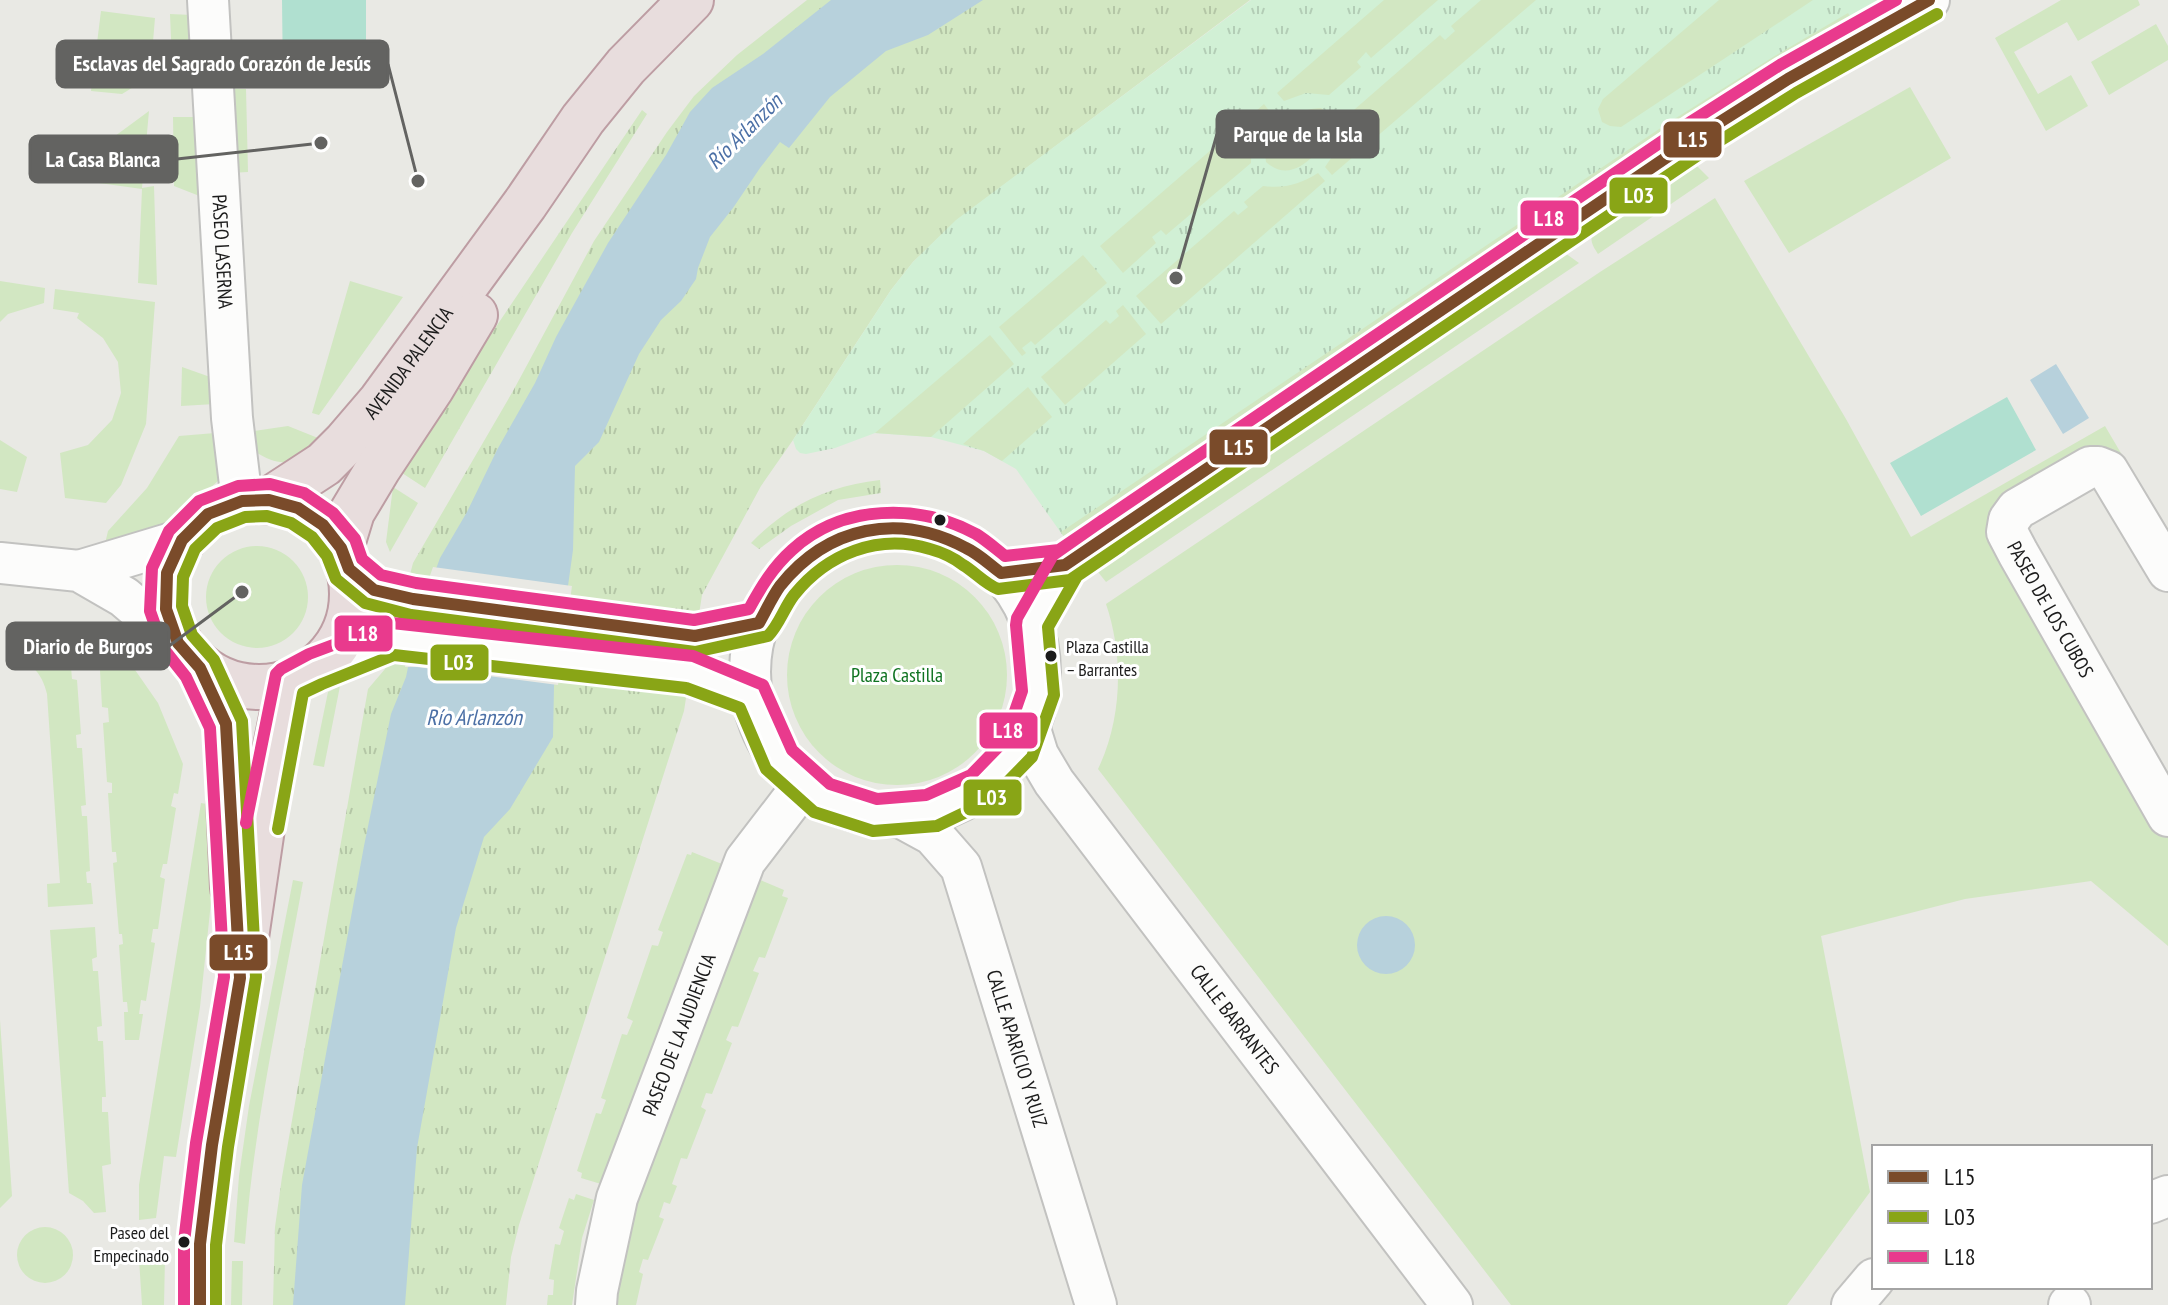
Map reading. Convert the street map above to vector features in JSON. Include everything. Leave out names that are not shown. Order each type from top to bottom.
[{"type":"highway","name":"AVENIDA PALENCIA","points":[[255,500],[324,464],[354,433],[381,401],[525,204],[583,119],[617,76],[691,0]]},
{"type":"highway","name":"AVENIDA PALENCIA","points":[[345,559],[352,512],[487,295],[525,204]]},
{"type":"highway","points":[[189,655],[220,680],[243,687],[266,688],[302,676],[334,649],[347,624],[352,597],[345,559],[323,525],[298,508],[255,500],[208,514],[182,540],[167,573],[166,609],[189,655],[226,724],[240,978]]},
{"type":"highway","points":[[200,1305],[200,1244],[212,1145],[269,781],[302,676]]},
{"type":"street","name":"PASEO LASERNA","points":[[208,0],[231,391],[255,500]]},
{"type":"street","points":[[1032,624],[1065,565],[1701,134],[1788,79],[1929,0]]},
{"type":"street","name":"PASEO DE LOS CUBOS","points":[[2168,571],[2108,471],[2098,467],[2090,467],[2017,509],[2009,520],[2007,532],[2018,553],[2168,816]]},
{"type":"street","points":[[876,528],[916,529],[944,536],[970,548],[1001,573],[1019,597],[1032,624],[1039,658],[1039,676],[1035,710],[1029,726],[1011,758],[985,785],[954,804],[919,815],[883,817],[849,809],[817,794],[793,775],[774,751],[761,725],[752,696],[751,662],[759,623],[767,604],[804,559],[838,539],[876,528]]},
{"type":"street","points":[[0,563],[79,571],[182,540]]},
{"type":"street","points":[[345,559],[374,590],[693,654],[752,696]]},
{"type":"street","points":[[1001,573],[1065,565]]},
{"type":"street","points":[[79,571],[124,597],[189,655]]},
{"type":"street","points":[[302,676],[392,639],[693,654],[759,623]]},
{"type":"street","name":"CALLE BARRANTES","points":[[1029,726],[1038,755],[1054,782],[1452,1305]]},
{"type":"street","name":"PASEO DE LA AUDIENCIA","points":[[596,1305],[617,1198],[745,861],[804,784]]},
{"type":"street","name":"CALLE APARICIO Y RUIZ","points":[[900,817],[933,835],[961,867],[1096,1305]]},
{"type":"street","points":[[1852,1305],[1872,1281]]},
{"type":"green space","points":[[282,0],[366,0],[366,83],[283,83]]},
{"type":"green space","points":[[807,0],[1250,0],[957,220],[913,262],[891,290],[761,486],[702,595],[684,711],[519,1225],[511,1257],[506,1305],[273,1305],[275,1227],[282,1177],[368,689],[385,669],[413,563],[513,391],[594,241],[667,132],[694,96],[737,55]]},
{"type":"green space","points":[[1251,0],[1885,0],[1774,64],[1670,131],[1066,540],[1016,469],[984,451],[931,437],[875,433],[835,448],[806,454],[796,449],[793,440],[891,290],[913,262],[956,220]]},
{"type":"green space","points":[[1384,0],[1438,0],[1371,58],[1366,52],[1357,62],[1361,67],[1329,95],[1306,93],[1284,101],[1277,93]]},
{"type":"green space","points":[[1481,0],[1536,0],[1332,175],[1325,167],[1340,145],[1347,116],[1440,35],[1445,40],[1455,31],[1451,26]]},
{"type":"green space","points":[[1719,0],[1813,0],[1621,127],[1602,122],[1598,109],[1603,99]]},
{"type":"green space","points":[[2061,0],[2138,0],[2140,5],[2078,41],[2067,22],[2014,52],[2038,94],[2071,75],[2088,106],[2046,131],[1995,38]]},
{"type":"green space","points":[[101,11],[155,18],[150,77],[122,94],[91,91]]},
{"type":"green space","points":[[1848,13],[1852,19],[1575,194],[1066,540],[1061,532],[1668,123]]},
{"type":"green space","points":[[170,14],[192,15],[195,85],[173,84]]},
{"type":"green space","points":[[2156,24],[2168,46],[2168,60],[2109,95],[2091,62]]},
{"type":"green space","points":[[1910,87],[1951,158],[1789,253],[1744,181]]},
{"type":"green space","points":[[225,88],[246,89],[248,172],[230,173]]},
{"type":"green space","points":[[1264,104],[1270,112],[1256,136],[1251,163],[1166,235],[1161,230],[1152,237],[1156,243],[1123,273],[1100,246]]},
{"type":"green space","points":[[1321,108],[1328,113],[1332,127],[1314,155],[1296,168],[1286,170],[1276,169],[1266,162],[1269,141],[1281,124],[1300,112]]},
{"type":"green space","points":[[642,110],[647,114],[572,233],[425,488],[402,473],[417,444]]},
{"type":"green space","points":[[149,111],[142,188],[154,186],[157,285],[138,283],[142,189],[92,182],[96,150]]},
{"type":"green space","points":[[173,117],[197,117],[202,197],[174,186]]},
{"type":"green space","points":[[1690,165],[1696,165],[1709,178],[1598,254],[1592,242],[1594,229]]},
{"type":"green space","points":[[1318,173],[1325,181],[1161,324],[1136,296],[1234,211],[1238,215],[1248,207],[1244,202],[1263,186],[1292,185]]},
{"type":"green space","points":[[1715,198],[1846,419],[1911,537],[2105,426],[2168,533],[2110,460],[1995,510],[2168,835],[2168,946],[2091,881],[1965,899],[1821,936],[1870,1192],[1787,1305],[1511,1305],[1098,769],[1112,730],[1118,688],[1116,645],[1106,604]]},
{"type":"green space","points":[[1565,253],[1579,263],[1106,582],[1094,567],[1556,255]]},
{"type":"green space","points":[[1083,255],[1107,283],[1035,345],[1031,341],[1022,348],[1026,353],[1022,356],[999,327]]},
{"type":"green space","points":[[0,281],[45,288],[44,303],[8,314],[0,322]]},
{"type":"green space","points":[[350,281],[403,297],[319,415],[312,413]]},
{"type":"green space","points":[[55,289],[155,302],[146,424],[121,485],[106,503],[65,498],[60,453],[88,445],[112,420],[121,393],[118,362],[103,338],[77,318],[79,313],[53,309]]},
{"type":"green space","points":[[1123,305],[1146,334],[1065,405],[1041,377],[1106,320],[1110,324],[1119,316],[1116,311]]},
{"type":"green space","points":[[990,335],[1014,364],[931,437],[875,433]]},
{"type":"green space","points":[[182,367],[213,378],[215,404],[181,406]]},
{"type":"green space","points":[[1028,387],[1052,417],[1002,461],[963,444]]},
{"type":"green space","points":[[2007,397],[2036,450],[1921,516],[1890,463]]},
{"type":"green space","points":[[288,426],[318,438],[319,444],[287,462],[271,460],[252,450],[248,432]]},
{"type":"green space","points":[[215,433],[218,481],[174,520],[146,536],[104,548],[108,531],[147,488],[179,436]]},
{"type":"green space","points":[[0,440],[27,457],[17,492],[0,489]]},
{"type":"green space","points":[[880,480],[881,493],[838,500],[791,526],[759,549],[751,543],[779,518],[810,500],[843,487]]},
{"type":"green space","points":[[393,487],[418,503],[390,552],[386,542]]},
{"type":"green space","points":[[257,546],[277,549],[300,568],[305,577],[308,597],[305,617],[286,640],[277,645],[257,648],[237,645],[214,626],[209,617],[206,597],[209,577],[228,554],[237,549]]},
{"type":"green space","name":"Plaza Castilla","points":[[897,565],[939,573],[975,597],[999,633],[1007,675],[999,717],[975,753],[939,777],[897,785],[855,777],[819,753],[795,717],[787,675],[795,633],[819,597],[855,573]]},
{"type":"green space","points":[[8,642],[75,649],[76,666],[71,667],[72,679],[77,680],[81,734],[76,735],[77,748],[82,748],[86,805],[81,806],[82,816],[87,816],[90,871],[86,872],[87,883],[91,883],[93,904],[48,907],[47,884],[60,883],[47,694],[34,668],[9,655]]},
{"type":"green space","points":[[99,652],[124,654],[158,703],[183,764],[178,794],[174,793],[171,806],[176,808],[167,864],[163,864],[160,877],[165,879],[158,929],[153,929],[151,942],[155,943],[146,1001],[141,1000],[139,1014],[143,1014],[139,1040],[125,1040],[124,1012],[128,1012],[127,1002],[123,1002],[119,945],[123,944],[122,934],[119,934],[113,863],[117,862],[116,852],[112,852],[108,793],[112,793],[112,783],[107,782],[103,723],[109,722],[108,708],[102,707]]},
{"type":"green space","points":[[340,686],[324,767],[313,765],[328,692]]},
{"type":"green space","points":[[201,803],[213,805],[211,902],[200,1007],[176,1157],[164,1156],[156,1218],[139,1220],[139,1185]]},
{"type":"green space","points":[[692,852],[722,864],[601,1184],[581,1178],[582,1173],[577,1171],[596,1113],[601,1114],[606,1100],[601,1098],[622,1034],[627,1035],[633,1021],[627,1018],[652,945],[658,946],[663,932],[658,930],[687,854],[691,855]]},
{"type":"green space","points":[[758,879],[784,890],[782,896],[788,898],[765,958],[759,957],[753,971],[759,973],[738,1027],[732,1026],[726,1040],[732,1043],[712,1094],[706,1093],[701,1107],[706,1110],[687,1159],[681,1158],[672,1184],[677,1186],[670,1204],[664,1202],[659,1217],[664,1219],[648,1260],[643,1259],[639,1272],[643,1274],[636,1305],[613,1305],[630,1220]]},
{"type":"green space","points":[[293,880],[303,882],[262,1107],[245,1244],[234,1242],[239,1176],[249,1106]]},
{"type":"green space","points":[[95,927],[97,957],[92,959],[93,971],[98,971],[102,1026],[97,1027],[98,1041],[103,1041],[106,1097],[102,1097],[102,1112],[108,1112],[111,1164],[102,1166],[106,1212],[94,1213],[83,1201],[69,1193],[50,930]]},
{"type":"green space","points":[[0,1020],[12,1196],[0,1208]]},
{"type":"green space","points":[[576,1194],[594,1200],[582,1238],[572,1305],[547,1305],[548,1295],[553,1295],[554,1280],[549,1279],[555,1244],[560,1245],[564,1231],[559,1228],[569,1198],[574,1200]]},
{"type":"green space","points":[[45,1227],[65,1235],[73,1255],[65,1275],[45,1283],[25,1275],[17,1255],[25,1235]]},
{"type":"green space","points":[[165,1258],[164,1305],[142,1305],[139,1259]]},
{"type":"green space","points":[[232,1261],[243,1261],[242,1305],[231,1305]]},
{"type":"water","name":"Río Arlanzón","points":[[831,0],[983,0],[928,35],[886,51],[830,97],[789,148],[780,142],[710,237],[696,279],[681,301],[661,320],[639,354],[599,442],[575,466],[573,550],[554,686],[553,737],[510,809],[484,837],[456,928],[417,1148],[405,1305],[293,1305],[302,1185],[364,846],[391,714],[406,677],[418,619],[440,558],[608,243],[666,155],[690,112],[712,88],[763,54]]},
{"type":"water","points":[[2056,364],[2089,418],[2063,434],[2030,380]]},
{"type":"water","points":[[1386,916],[1407,924],[1415,945],[1407,966],[1386,974],[1365,966],[1357,945],[1365,924]]},
{"type":"pier","points":[[433,567],[572,586],[558,685],[405,667],[415,618]]},
{"type":"transit line","name":"L18","points":[[184,1305],[184,1242],[196,1143],[224,977],[210,728],[186,677],[163,648],[150,611],[152,568],[169,531],[199,501],[238,486],[270,484],[304,493],[333,513],[355,539],[362,559],[381,575],[416,583],[694,620],[749,609],[768,578],[792,550],[812,535],[857,517],[881,513],[930,517],[976,534],[1005,556],[1059,550],[1692,121],[1780,65],[1896,0]]},
{"type":"transit line","name":"L15","points":[[1001,573],[1065,565],[1701,134],[1788,79],[1929,0]]},
{"type":"transit line","name":"L03","points":[[216,1305],[216,1245],[228,1147],[256,977],[242,721],[214,660],[192,635],[182,606],[183,577],[195,549],[217,528],[245,517],[267,516],[291,523],[312,537],[327,556],[336,579],[365,603],[411,615],[695,652],[768,636],[794,595],[822,568],[838,558],[873,546],[911,545],[934,550],[956,560],[998,589],[1070,580],[1710,147],[1796,93],[1937,14]]},
{"type":"transit line","name":"L15","points":[[200,1305],[200,1244],[212,1145],[240,978],[226,724],[200,668],[178,643],[166,609],[167,573],[182,540],[208,514],[242,501],[269,500],[298,508],[323,525],[341,548],[349,569],[374,590],[413,599],[695,636],[759,623]]},
{"type":"transit line","name":"L18","points":[[246,823],[276,674],[309,654],[392,623],[693,656],[763,685],[792,750],[830,784],[877,799],[926,795],[971,775],[1005,740],[1022,691],[1017,618],[1053,555],[1103,520]]},
{"type":"transit line","name":"L15","points":[[759,623],[780,586],[799,566],[842,538],[866,531],[890,528],[941,537],[971,550],[1001,573]]},
{"type":"transit line","name":"L03","points":[[278,829],[303,693],[394,655],[686,688],[740,708],[766,769],[814,812],[873,831],[937,826],[989,801],[1032,757],[1054,695],[1048,627],[1077,576],[1121,546]]},
{"type":"place","name":"La Casa Blanca","points":[[321,143]]},
{"type":"place","name":"Esclavas del Sagrado Corazón de Jesús","points":[[418,181]]},
{"type":"place","name":"Parque de la Isla","points":[[1176,278]]},
{"type":"place","name":"Diario de Burgos","points":[[242,592]]},
{"type":"place","name":"Plaza Castilla – Barrantes","points":[[1051,656]]},
{"type":"place","name":"Paseo del Empecinado","points":[[184,1242]]}]
